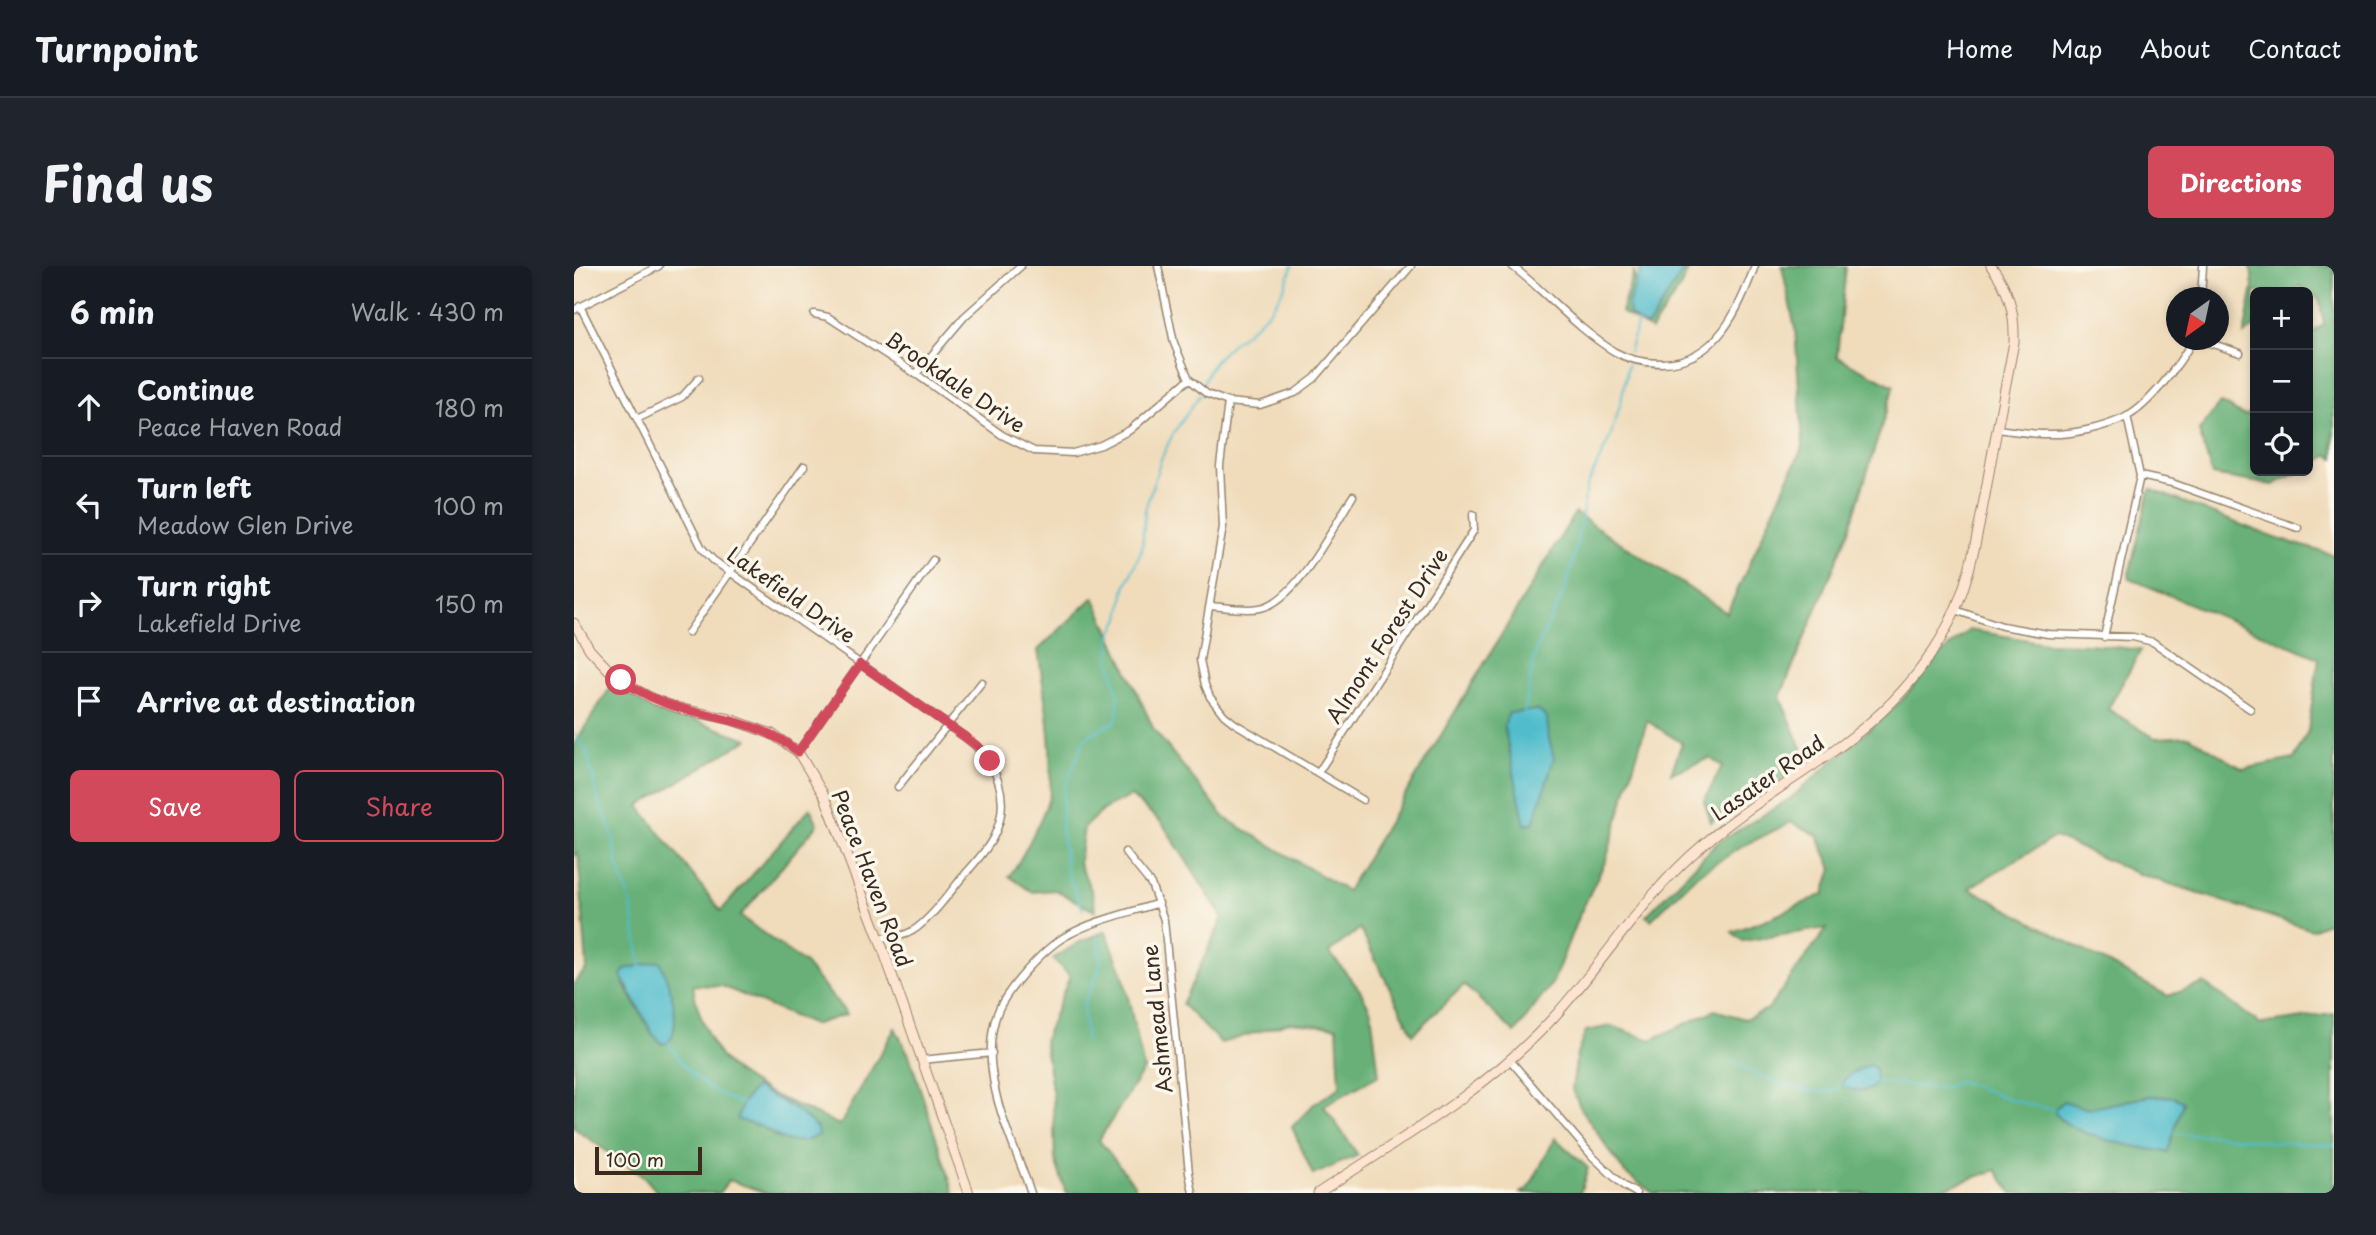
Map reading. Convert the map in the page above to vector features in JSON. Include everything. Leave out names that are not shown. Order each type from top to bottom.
[{"type":"street","points":[[577,308],[659,266]]},
{"type":"street","points":[[916,374],[957,325],[1021,266]]},
{"type":"street","points":[[1158,266],[1174,343],[1189,379],[1207,394],[1228,402],[1260,405],[1295,393],[1315,378],[1410,266]]},
{"type":"street","points":[[1512,266],[1616,352],[1636,360],[1666,363],[1696,355],[1718,338],[1734,314],[1755,266]]},
{"type":"street","name":"Lasater Road","points":[[1318,1193],[1448,1107],[1510,1060],[1553,1018],[1642,906],[1682,863],[1735,819],[1798,778],[1867,726],[1893,703],[1923,666],[1955,610],[1973,555],[2014,342],[2014,321],[2007,292],[1991,266]]},
{"type":"street","points":[[2202,287],[2203,266]]},
{"type":"street","name":"Lakefield Drive","points":[[577,308],[638,419],[702,548],[713,560],[980,748],[990,761],[1000,783],[1002,804],[999,824],[992,839],[923,921],[908,934],[879,938]]},
{"type":"street","name":"Brookdale Drive","points":[[814,314],[828,317],[916,374],[973,416],[1024,448],[1034,451],[1060,454],[1086,450],[1116,438],[1145,418],[1189,379]]},
{"type":"street","points":[[2229,349],[2240,353]]},
{"type":"street","points":[[1997,429],[2047,434],[2082,431],[2127,416],[2152,394],[2187,350]]},
{"type":"street","points":[[638,419],[682,397],[699,377]]},
{"type":"street","points":[[1228,402],[1220,466],[1223,527],[1200,660],[1205,685],[1218,708],[1234,723],[1363,800]]},
{"type":"street","points":[[2104,636],[2140,476],[2127,416]]},
{"type":"street","points":[[688,633],[804,466]]},
{"type":"street","points":[[2140,476],[2172,483],[2298,528]]},
{"type":"street","points":[[1210,606],[1259,609],[1278,602],[1293,589],[1353,496]]},
{"type":"street","name":"Almont Forest Drive","points":[[1318,773],[1474,530],[1473,514]]},
{"type":"street","points":[[798,752],[933,560]]},
{"type":"street","points":[[1955,610],[2002,626],[2048,634],[2133,637],[2153,642],[2250,709]]},
{"type":"street","name":"Peace Haven Road","points":[[574,623],[590,650],[609,670],[633,688],[655,700],[681,709],[730,719],[772,734],[798,752],[825,797],[879,938],[969,1193]]},
{"type":"street","points":[[898,787],[982,682]]},
{"type":"street","name":"Ashmead Lane","points":[[1125,852],[1151,884],[1164,920],[1193,1193]]},
{"type":"street","points":[[1031,1193],[996,1093],[991,1069],[992,1038],[1002,1003],[1041,955],[1070,933],[1159,903]]},
{"type":"street","points":[[921,1060],[992,1053]]},
{"type":"street","points":[[1510,1060],[1593,1157],[1624,1186],[1636,1193]]},
{"type":"green space","points":[[1686,266],[1690,266],[1681,286],[1651,330],[1644,326],[1649,325]]},
{"type":"green space","points":[[1782,266],[1846,266],[1837,357],[1894,386],[1849,531],[1780,697],[1808,762],[1758,793],[1741,797],[1711,822],[1704,801],[1722,766],[1710,758],[1671,773],[1682,743],[1647,721],[1606,860],[1577,920],[1553,982],[1515,1033],[1464,985],[1413,1034],[1360,929],[1329,952],[1360,990],[1371,1011],[1379,1075],[1324,1106],[1358,1155],[1313,1175],[1292,1127],[1314,1104],[1340,1087],[1337,1027],[1290,1022],[1221,1043],[1182,1004],[1223,918],[1162,823],[1131,796],[1104,809],[1084,827],[1079,863],[1092,892],[1096,912],[1056,890],[1032,892],[1009,876],[1033,835],[1050,792],[1046,703],[1038,650],[1094,597],[1154,730],[1225,818],[1347,891],[1575,513],[1727,613],[1803,446],[1795,329]]},
{"type":"green space","points":[[2251,266],[2334,266],[2334,459],[2329,455],[2313,464],[2313,333],[2324,324],[2319,299],[2313,295],[2313,287],[2253,287]]},
{"type":"green space","points":[[1634,271],[1636,288],[1632,294],[1629,314],[1643,325],[1621,312]]},
{"type":"green space","points":[[2250,303],[2250,330],[2244,335]]},
{"type":"green space","points":[[2220,403],[2245,416],[2250,413],[2250,476],[2290,476],[2273,485],[2212,475],[2199,431]]},
{"type":"green space","points":[[2150,489],[2275,538],[2334,555],[2334,920],[2312,930],[2136,873],[2055,837],[1969,888],[2168,996],[2204,983],[2260,1024],[2334,1014],[2334,1193],[2012,1193],[1996,1170],[1930,1193],[1653,1193],[1625,1173],[1581,1109],[1572,1089],[1577,1054],[1586,1031],[1611,1026],[1651,1040],[1715,1010],[1745,1019],[1768,1009],[1827,928],[1743,941],[1732,932],[1824,894],[1832,868],[1817,835],[1791,822],[1745,845],[1697,875],[1651,920],[1646,916],[1717,843],[1791,798],[1901,701],[1939,656],[1969,630],[2046,643],[2089,644],[2141,650],[2108,709],[2155,738],[2189,736],[2243,769],[2294,759],[2308,731],[2319,658],[2128,578]],"holes":[[[2159,1096],[2183,1102],[2167,1152],[2083,1131],[2071,1105],[2088,1109]]]},
{"type":"green space","points":[[612,685],[748,739],[639,806],[721,911],[810,808],[818,824],[740,916],[805,964],[847,1014],[813,1025],[722,986],[693,985],[701,1017],[717,1051],[730,1067],[769,1092],[840,1125],[895,1028],[909,1055],[954,1193],[766,1193],[729,1180],[719,1193],[658,1193],[646,1179],[574,1128],[574,983],[587,968],[578,852],[574,856],[574,744]],"holes":[[[660,962],[667,980],[675,1026],[652,1033],[624,984],[626,969]],[[755,1087],[787,1105],[816,1127],[779,1139],[762,1127],[738,1119],[742,1104]]]},
{"type":"green space","points":[[1106,931],[1123,975],[1144,1069],[1099,1140],[1134,1184],[1134,1193],[1066,1193],[1055,1159],[1053,1096],[1044,1040],[1070,976],[1053,959],[1078,943]]},
{"type":"green space","points":[[1555,1138],[1588,1168],[1580,1193],[1521,1193],[1529,1188]]},
{"type":"water","points":[[1642,266],[1686,266],[1649,325],[1644,326],[1629,314],[1628,305]]},
{"type":"water","points":[[1538,710],[1547,717],[1554,758],[1534,822],[1525,825],[1504,726],[1509,713]]},
{"type":"water","points":[[660,961],[675,1013],[673,1033],[669,1042],[662,1044],[652,1033],[621,975],[625,969]]},
{"type":"water","points":[[1869,1065],[1875,1068],[1876,1082],[1872,1088],[1856,1090],[1841,1086],[1849,1075]]},
{"type":"water","points":[[755,1087],[802,1114],[819,1135],[805,1141],[786,1141],[762,1127],[737,1119],[742,1104]]},
{"type":"water","points":[[2150,1096],[2174,1097],[2183,1102],[2168,1152],[2088,1134],[2061,1119],[2054,1110],[2063,1101],[2088,1109]]},
{"type":"waterway","points":[[1203,384],[1220,355],[1274,304],[1285,286],[1292,266]]},
{"type":"waterway","points":[[1629,352],[1638,322]]},
{"type":"waterway","points":[[1524,713],[1535,653],[1567,584],[1587,486],[1609,440],[1621,402],[1628,364]]},
{"type":"waterway","points":[[1083,910],[1067,872],[1061,825],[1064,790],[1084,740],[1114,722],[1117,717],[1118,696],[1110,659],[1111,635],[1120,618],[1125,587],[1142,549],[1145,510],[1161,459],[1173,434],[1201,393]]},
{"type":"waterway","points":[[574,733],[587,752],[596,793],[613,837],[618,868],[631,903],[641,969]]},
{"type":"waterway","points":[[1086,1040],[1083,1005],[1101,960],[1097,937]]},
{"type":"waterway","points":[[669,1043],[699,1080],[719,1094],[742,1104]]},
{"type":"waterway","points":[[1733,1061],[1770,1080],[1804,1090],[1832,1091],[1841,1086]]},
{"type":"waterway","points":[[1874,1082],[1944,1088],[1960,1081],[2015,1101],[2055,1110]]},
{"type":"waterway","points":[[2172,1132],[2269,1142],[2334,1145]]},
{"type":"route","points":[[621,680],[655,700],[681,709],[730,719],[772,734],[798,752],[860,664],[980,748],[990,761]]}]
